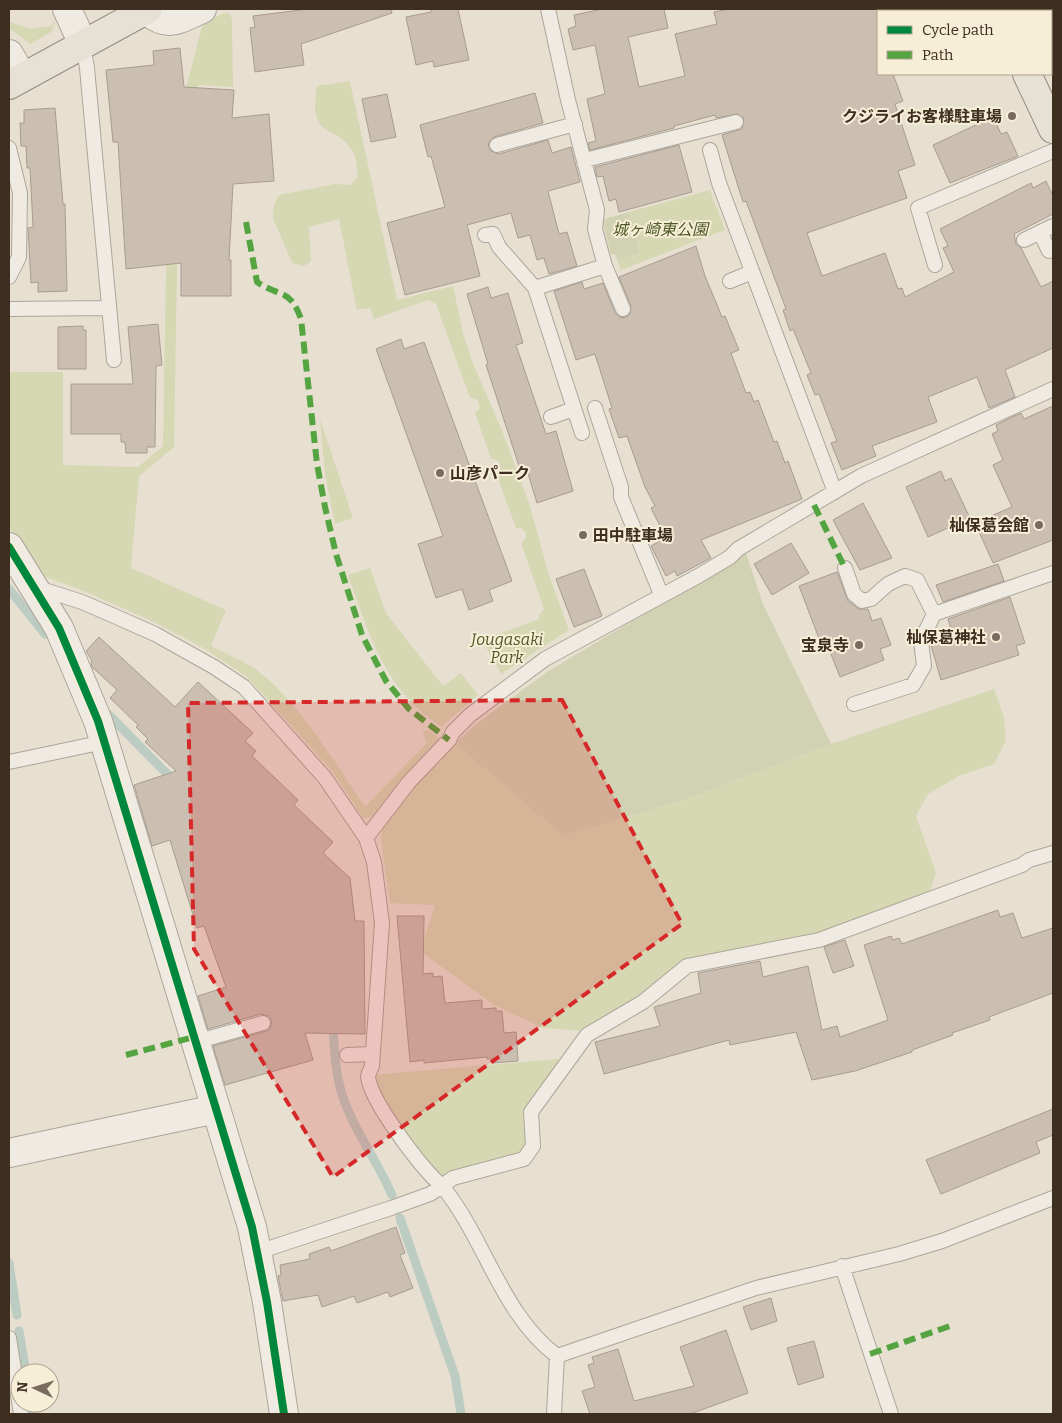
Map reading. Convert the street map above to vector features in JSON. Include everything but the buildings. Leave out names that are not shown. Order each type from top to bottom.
[{"type":"main road","points":[[16,81],[146,10]]},
{"type":"main road","points":[[1027,75],[1053,128]]},
{"type":"street","points":[[68,9],[82,44]]},
{"type":"street","points":[[146,10],[163,22],[173,22],[202,9]]},
{"type":"street","points":[[9,54],[16,81]]},
{"type":"street","points":[[9,547],[34,586],[66,643],[104,742],[258,1252],[284,1414]]},
{"type":"street","points":[[9,1153],[216,1109]]},
{"type":"lane","points":[[548,9],[557,55],[597,210],[595,229],[606,266],[624,309]]},
{"type":"lane","points":[[82,44],[87,68],[114,360]]},
{"type":"lane","points":[[585,160],[736,122]]},
{"type":"lane","points":[[497,145],[575,124]]},
{"type":"lane","points":[[9,148],[20,193],[19,257],[9,277]]},
{"type":"lane","points":[[710,150],[719,183],[835,492]]},
{"type":"lane","points":[[935,265],[918,208],[1053,151]]},
{"type":"lane","points":[[1024,240],[1053,226]]},
{"type":"lane","points":[[1040,232],[1049,251]]},
{"type":"lane","points":[[485,235],[493,234],[499,246],[535,288],[582,433]]},
{"type":"lane","points":[[535,288],[606,266]]},
{"type":"lane","points":[[730,280],[752,272]]},
{"type":"lane","points":[[9,309],[110,308]]},
{"type":"lane","points":[[366,838],[410,782],[470,715],[545,659],[560,650],[573,646],[661,594],[730,557],[738,549],[861,476],[1053,389]]},
{"type":"lane","points":[[595,408],[621,487],[621,497],[661,594]]},
{"type":"lane","points":[[550,417],[574,409]]},
{"type":"lane","points":[[845,568],[854,594],[862,601],[871,599],[888,584],[905,576],[917,580],[934,614]]},
{"type":"lane","points":[[854,704],[913,685],[924,666],[921,641],[934,614],[1053,573]]},
{"type":"lane","points":[[34,586],[82,602],[155,634],[214,667],[244,687],[325,778],[366,838],[374,862],[382,923],[371,1054],[372,1066],[368,1075],[373,1092],[394,1127],[431,1177],[442,1186],[456,1203],[518,1313],[542,1344],[557,1356]]},
{"type":"lane","points":[[9,762],[104,742]]},
{"type":"lane","points":[[258,1252],[430,1194],[453,1178],[524,1159],[533,1146],[532,1112],[586,1035],[643,1002],[687,966],[818,940],[1022,865],[1029,860],[1053,853]]},
{"type":"lane","points":[[195,1042],[263,1022]]},
{"type":"lane","points":[[347,1055],[371,1054]]},
{"type":"lane","points":[[557,1356],[756,1288],[842,1266],[899,1254],[942,1241],[1053,1198]]},
{"type":"lane","points":[[842,1266],[891,1414]]},
{"type":"lane","points":[[9,1338],[21,1414]]},
{"type":"lane","points":[[554,1414],[557,1356]]},
{"type":"highlighted area","points":[[562,700],[682,924],[333,1177],[194,949],[188,703]]},
{"type":"green space","points":[[229,13],[232,19],[233,87],[198,85],[178,211],[174,447],[139,476],[131,568],[226,610],[211,646],[252,667],[268,679],[314,732],[365,807],[426,744],[423,731],[429,730],[441,740],[378,816],[363,818],[333,772],[247,677],[205,649],[154,622],[86,592],[41,575],[9,528],[9,372],[63,372],[63,465],[138,467],[163,446],[167,210],[185,92],[203,22]]},
{"type":"green space","points":[[58,15],[52,28],[53,31],[30,44],[9,28],[9,22],[31,29],[51,26]]},
{"type":"green space","name":"Jougasaki Park","points":[[350,81],[397,300],[453,286],[463,334],[472,361],[503,433],[530,506],[549,575],[569,630],[501,674],[482,640],[539,619],[539,615],[544,609],[521,543],[526,538],[526,533],[521,528],[516,528],[496,473],[501,468],[498,460],[491,459],[475,413],[480,408],[477,399],[470,398],[436,304],[428,300],[374,319],[370,308],[357,310],[339,219],[309,227],[311,261],[304,266],[292,263],[273,218],[274,204],[279,195],[335,184],[350,185],[358,177],[354,154],[348,144],[320,124],[316,116],[315,104],[317,86]]},
{"type":"green space","name":"城ヶ崎東公園","points":[[710,190],[725,230],[621,270],[617,260],[640,252],[629,212]]},
{"type":"green space","points":[[629,212],[640,253],[617,260],[615,254],[611,255],[602,220]]},
{"type":"green space","points":[[320,419],[353,518],[335,524],[325,474]]},
{"type":"green space","points":[[746,553],[763,604],[831,744],[686,799],[563,836],[455,743],[476,724],[547,672]]},
{"type":"green space","points":[[370,568],[386,613],[443,686],[461,673],[478,695],[441,727],[418,709],[399,688],[389,674],[373,642],[348,575]]},
{"type":"green space","points":[[994,689],[1004,717],[1006,741],[994,764],[959,776],[928,794],[916,816],[936,873],[930,891],[817,935],[686,962],[640,998],[584,1031],[543,1028],[494,1005],[420,951],[435,905],[390,903],[381,840],[383,824],[412,787],[455,743],[563,836],[686,799],[831,744]]},
{"type":"green space","points":[[557,1059],[562,1062],[525,1111],[528,1145],[518,1156],[444,1176],[436,1175],[382,1101],[373,1075]]},
{"type":"waterway","points":[[9,589],[45,634]]},
{"type":"waterway","points":[[109,715],[175,782]]},
{"type":"waterway","points":[[333,1023],[334,1049],[341,1091],[358,1131],[392,1195]]},
{"type":"waterway","points":[[400,1218],[455,1376],[461,1414]]},
{"type":"waterway","points":[[9,1263],[17,1315]]},
{"type":"waterway","points":[[19,1331],[24,1363]]},
{"type":"marked path","points":[[246,222],[257,282],[289,298],[301,319],[317,464],[325,507],[336,554],[362,635],[386,681],[409,709],[449,740]]},
{"type":"marked path","points":[[814,505],[845,568]]},
{"type":"marked path","points":[[126,1055],[194,1037]]},
{"type":"marked path","points":[[870,1354],[950,1326]]},
{"type":"cycle path","points":[[9,547],[59,628],[98,721],[252,1227],[267,1302],[284,1414]]},
{"type":"place","name":"クジライお客様駐車場","points":[[1012,116]]},
{"type":"place","name":"山彦パーク","points":[[440,473]]},
{"type":"place","name":"杣保葛会館","points":[[1039,525]]},
{"type":"place","name":"田中駐車場","points":[[583,535]]},
{"type":"place","name":"杣保葛神社","points":[[996,637]]},
{"type":"place","name":"宝泉寺","points":[[859,645]]}]
